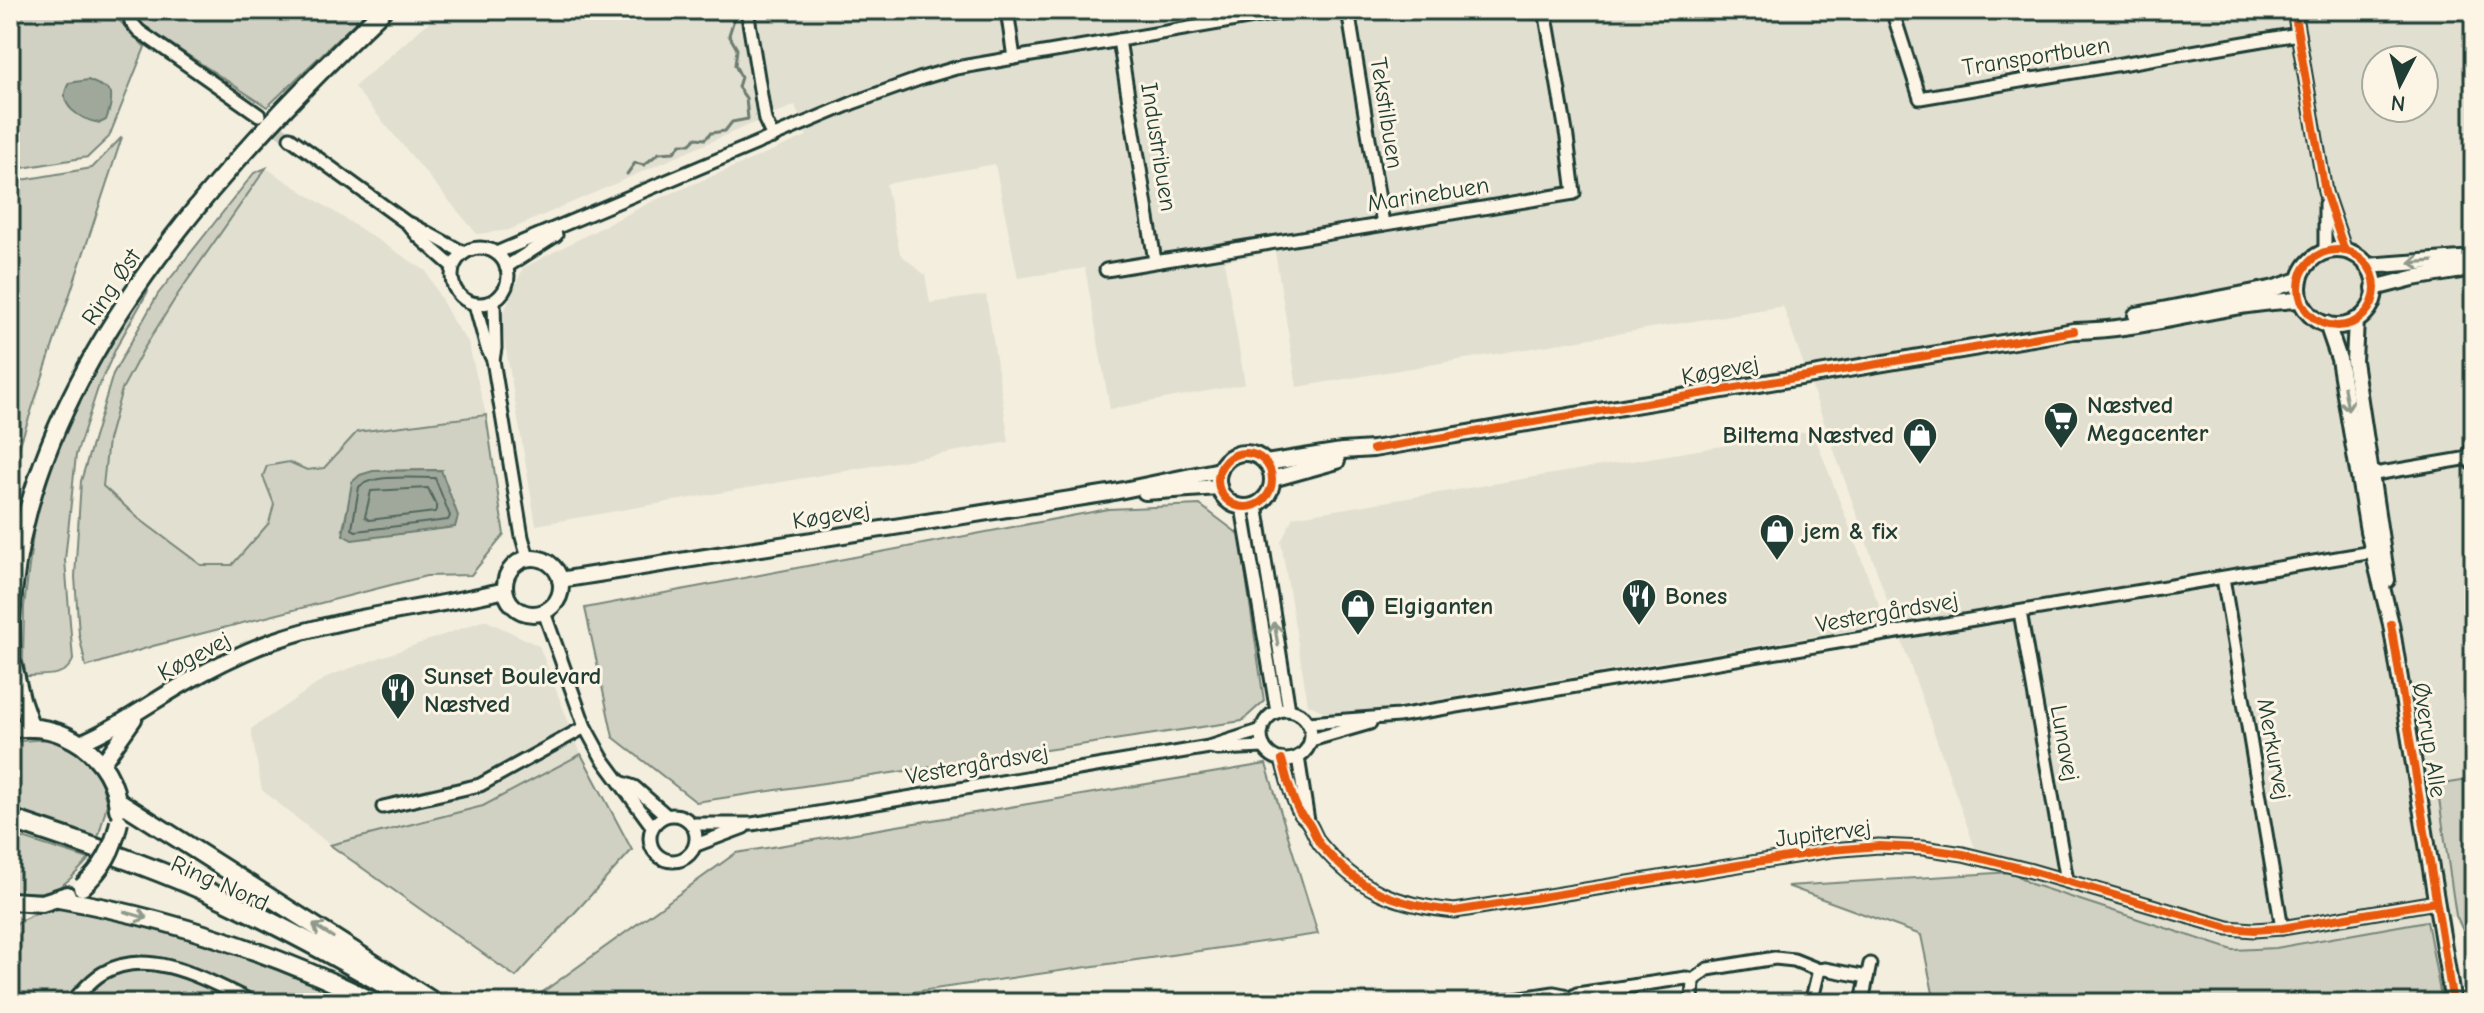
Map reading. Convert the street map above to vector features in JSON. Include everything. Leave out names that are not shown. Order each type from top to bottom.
[{"type":"highway","points":[[10,819],[89,845],[205,891],[287,931],[417,1003]]},
{"type":"highway","name":"Ring Nord","points":[[10,827],[86,852],[201,898],[283,938],[401,1003]]},
{"type":"main road","name":"Ring Øst","points":[[31,728],[11,667],[11,618],[28,508],[45,455],[67,404],[93,356],[138,286],[231,168],[326,64],[383,10]]},
{"type":"main road","points":[[10,730],[31,728],[56,732],[80,743],[102,764],[114,787],[119,822],[107,859],[82,887],[59,899],[42,903],[10,901]]},
{"type":"main road","points":[[117,800],[436,1003]]},
{"type":"main road","points":[[59,899],[110,908],[194,931],[292,964],[377,1003]]},
{"type":"street","points":[[129,10],[131,22],[139,31],[259,115]]},
{"type":"street","points":[[747,10],[765,120],[773,137]]},
{"type":"street","points":[[1007,10],[1014,58]]},
{"type":"street","points":[[496,253],[855,102],[922,78],[956,68],[1249,14],[1295,10]]},
{"type":"street","name":"Tekstilbuen","points":[[1348,10],[1383,224]]},
{"type":"street","name":"Marinebuen","points":[[1106,270],[1574,193],[1545,10]]},
{"type":"street","name":"Transportbuen","points":[[1892,10],[1920,98],[2298,34]]},
{"type":"street","points":[[2294,10],[2325,192],[2345,251]]},
{"type":"street","name":"Industribuen","points":[[1119,40],[1155,261]]},
{"type":"street","points":[[290,138],[407,223],[464,253]]},
{"type":"street","points":[[2325,192],[2325,252]]},
{"type":"street","points":[[506,267],[580,219]]},
{"type":"street","points":[[407,223],[453,267]]},
{"type":"street","points":[[480,248],[496,253],[506,267],[505,290],[494,301],[475,304],[466,301],[453,286],[453,267],[464,253],[480,248]]},
{"type":"street","points":[[2345,251],[2358,256],[2367,266],[2373,276],[2374,288],[2369,306],[2356,320],[2342,325],[2327,324],[2314,318],[2301,300],[2299,280],[2311,259],[2325,252],[2345,251]]},
{"type":"street","points":[[2367,266],[2474,258]]},
{"type":"street","points":[[2374,288],[2474,268]]},
{"type":"street","name":"Køgevej","points":[[1266,463],[1373,449],[2074,331],[2172,307],[2275,288],[2299,280]]},
{"type":"street","name":"Køgevej","points":[[2074,331],[2103,330],[2301,300]]},
{"type":"street","points":[[493,360],[494,301]]},
{"type":"street","points":[[475,304],[493,360],[528,558]]},
{"type":"street","name":"Øverup Alle","points":[[2356,320],[2354,361],[2366,476],[2453,1003]]},
{"type":"street","name":"Øverup Alle","points":[[2327,324],[2339,359],[2366,476]]},
{"type":"street","points":[[2366,476],[2471,462],[2470,450],[2474,445]]},
{"type":"street","name":"Køgevej","points":[[1272,479],[1373,449]]},
{"type":"street","points":[[1236,454],[1252,454],[1266,463],[1272,479],[1266,497],[1249,506],[1230,502],[1219,487],[1223,463],[1236,454]]},
{"type":"street","name":"Køgevej","points":[[560,580],[1109,493],[1220,470]]},
{"type":"street","name":"Køgevej","points":[[1109,493],[1219,487]]},
{"type":"street","points":[[1249,506],[1283,711]]},
{"type":"street","name":"Vestergårdsvej","points":[[1308,723],[1398,716],[2378,551]]},
{"type":"street","points":[[528,558],[549,563],[560,580],[558,599],[544,612],[533,614],[516,609],[508,601],[505,582],[510,569],[528,558]]},
{"type":"street","name":"Merkurvej","points":[[2223,578],[2282,928]]},
{"type":"street","name":"Køgevej","points":[[80,743],[139,712],[184,683],[273,641],[344,620],[505,590]]},
{"type":"street","points":[[544,612],[585,727],[602,758],[619,782],[652,826],[650,845],[663,860],[679,861],[686,857],[696,845],[692,824],[681,816],[666,815],[634,787],[619,782]]},
{"type":"street","name":"Lunavej","points":[[2020,612],[2067,881]]},
{"type":"street","points":[[1283,711],[1303,717],[1308,723],[1311,740],[1298,757],[1282,760],[1264,747],[1262,730],[1267,719],[1283,711]]},
{"type":"street","name":"Køgevej","points":[[102,764],[139,712]]},
{"type":"street","name":"Vestergårdsvej","points":[[1311,740],[1398,716]]},
{"type":"street","points":[[383,807],[480,785],[585,727]]},
{"type":"street","name":"Vestergårdsvej","points":[[692,824],[752,824],[1209,747],[1262,730]]},
{"type":"street","name":"Vestergårdsvej","points":[[1209,747],[1264,747]]},
{"type":"street","name":"Jupitervej","points":[[1298,757],[1308,821],[1318,841],[1344,871],[1367,887],[1390,898],[1425,908],[1455,911],[1831,850],[1879,846],[1963,854],[2228,928],[2282,928],[2436,902]]},
{"type":"street","name":"Jupitervej","points":[[1282,760],[1301,815],[1308,821]]},
{"type":"street","points":[[652,826],[666,815]]},
{"type":"street","name":"Vestergårdsvej","points":[[696,845],[752,824]]},
{"type":"street","points":[[1693,980],[1708,969],[1775,958],[1794,960],[1819,970],[1867,977]]},
{"type":"street","points":[[71,1003],[103,973],[124,965],[145,964],[182,971],[255,1003]]},
{"type":"street","points":[[1864,992],[1870,964]]},
{"type":"street","points":[[1811,1003],[1819,970]]},
{"type":"street","points":[[1488,1003],[1554,993],[1571,1001],[1577,994],[1686,978],[1693,980]]},
{"type":"street","points":[[1692,1003],[1693,980]]},
{"type":"shaded area","points":[[10,10],[112,10],[145,47],[109,137],[88,157],[10,170]]},
{"type":"shaded area","points":[[135,10],[368,10],[267,107],[136,21]]},
{"type":"shaded area","points":[[443,10],[2474,10],[2474,779],[2437,786],[2456,916],[2276,948],[2233,950],[2031,884],[1975,848],[1783,306],[1297,387],[1275,251],[1224,261],[1245,384],[1110,409],[1085,268],[1018,278],[995,164],[886,184],[900,254],[925,275],[930,303],[986,295],[1009,442],[536,525],[501,319],[523,268],[651,202],[807,136],[795,105],[509,230],[477,234],[354,87]]},
{"type":"shaded area","points":[[122,137],[10,475],[10,182],[92,168]]},
{"type":"shaded area","points":[[266,168],[426,271],[455,325],[468,342],[486,415],[357,432],[324,468],[307,470],[289,462],[263,476],[274,504],[269,523],[232,565],[201,565],[138,518],[103,486],[108,440],[122,389],[143,350]]},
{"type":"shaded area","points":[[266,168],[178,294],[122,389],[108,440],[103,486],[138,518],[201,565],[232,565],[269,523],[274,504],[263,476],[267,466],[289,462],[307,470],[324,468],[357,432],[486,415],[504,535],[471,575],[426,576],[153,646],[86,667],[79,634],[75,577],[81,481],[113,374],[158,294],[254,173]],"holes":[[[441,470],[343,529],[348,507],[373,471]]]},
{"type":"shaded area","points":[[147,287],[148,291],[98,388],[76,455],[65,560],[73,660],[59,673],[26,676],[23,660],[24,607],[35,518],[44,484],[77,400],[117,330]]},
{"type":"shaded area","points":[[1813,431],[1886,624],[1334,717],[1308,704],[1281,542],[1293,517]]},
{"type":"shaded area","points":[[1200,505],[1240,535],[1264,701],[1242,721],[696,802],[613,737],[585,608],[1108,509]]},
{"type":"shaded area","points":[[485,620],[539,646],[581,754],[483,806],[330,845],[262,790],[251,729],[329,676]]},
{"type":"shaded area","points":[[48,739],[76,752],[99,775],[107,804],[98,838],[10,811],[10,744]]},
{"type":"shaded area","points":[[581,754],[632,850],[516,977],[330,845],[483,806]]},
{"type":"shaded area","points":[[1266,764],[1318,934],[836,1003],[554,1003],[540,994],[736,853]]},
{"type":"shaded area","points":[[2474,779],[2474,953],[2456,916],[2437,785]]},
{"type":"shaded area","points":[[10,834],[89,859],[55,889],[37,893],[10,891]]},
{"type":"shaded area","points":[[2012,872],[2031,884],[2233,950],[2276,948],[2427,921],[2442,1003],[1935,1003],[1921,935],[1787,886]]},
{"type":"shaded area","points":[[77,906],[196,936],[366,1003],[270,1003],[185,966],[123,960],[66,1003],[10,1003],[10,934],[14,926],[29,916]]},
{"type":"shaded area","points":[[144,969],[180,974],[233,1001],[77,1003],[107,978]]},
{"type":"water","points":[[88,80],[111,93],[106,120],[100,123],[78,115],[65,98],[69,83]]},
{"type":"water","points":[[441,470],[458,516],[455,527],[352,540],[343,535],[352,482],[360,475],[373,471]]},
{"type":"waterway","points":[[627,174],[635,163],[644,165],[659,153],[674,152],[681,144],[690,144],[696,138],[705,139],[711,133],[725,131],[732,122],[748,119],[746,98],[738,87],[741,77],[735,65],[737,49],[729,35],[736,13]]},
{"type":"tunnel","points":[[266,120],[290,138]]},
{"type":"cycle path","points":[[2294,10],[2325,192],[2345,251]]},
{"type":"cycle path","points":[[2337,250],[2351,253],[2364,261],[2372,274],[2375,288],[2372,302],[2364,315],[2351,323],[2337,326],[2323,323],[2310,315],[2302,302],[2299,288],[2302,274],[2310,261],[2323,253],[2337,250]]},
{"type":"cycle path","points":[[1373,449],[2074,331]]},
{"type":"cycle path","points":[[1245,453],[1264,461],[1272,480],[1264,499],[1245,507],[1226,499],[1218,480],[1226,461],[1245,453]]},
{"type":"cycle path","points":[[2391,624],[2453,1003]]},
{"type":"cycle path","points":[[1282,760],[1300,813],[1334,860],[1364,884],[1396,899],[1455,911],[1831,850],[1879,846],[1963,854],[2228,928],[2282,928],[2436,902]]},
{"type":"place","name":"Næstved Megacenter","points":[[2061,450]]},
{"type":"place","name":"Biltema Næstved","points":[[1920,466]]},
{"type":"place","name":"jem & fix","points":[[1777,562]]},
{"type":"place","name":"Bones","points":[[1639,627]]},
{"type":"place","name":"Elgiganten","points":[[1358,637]]},
{"type":"place","name":"Sunset Boulevard Næstved","points":[[398,721]]}]
